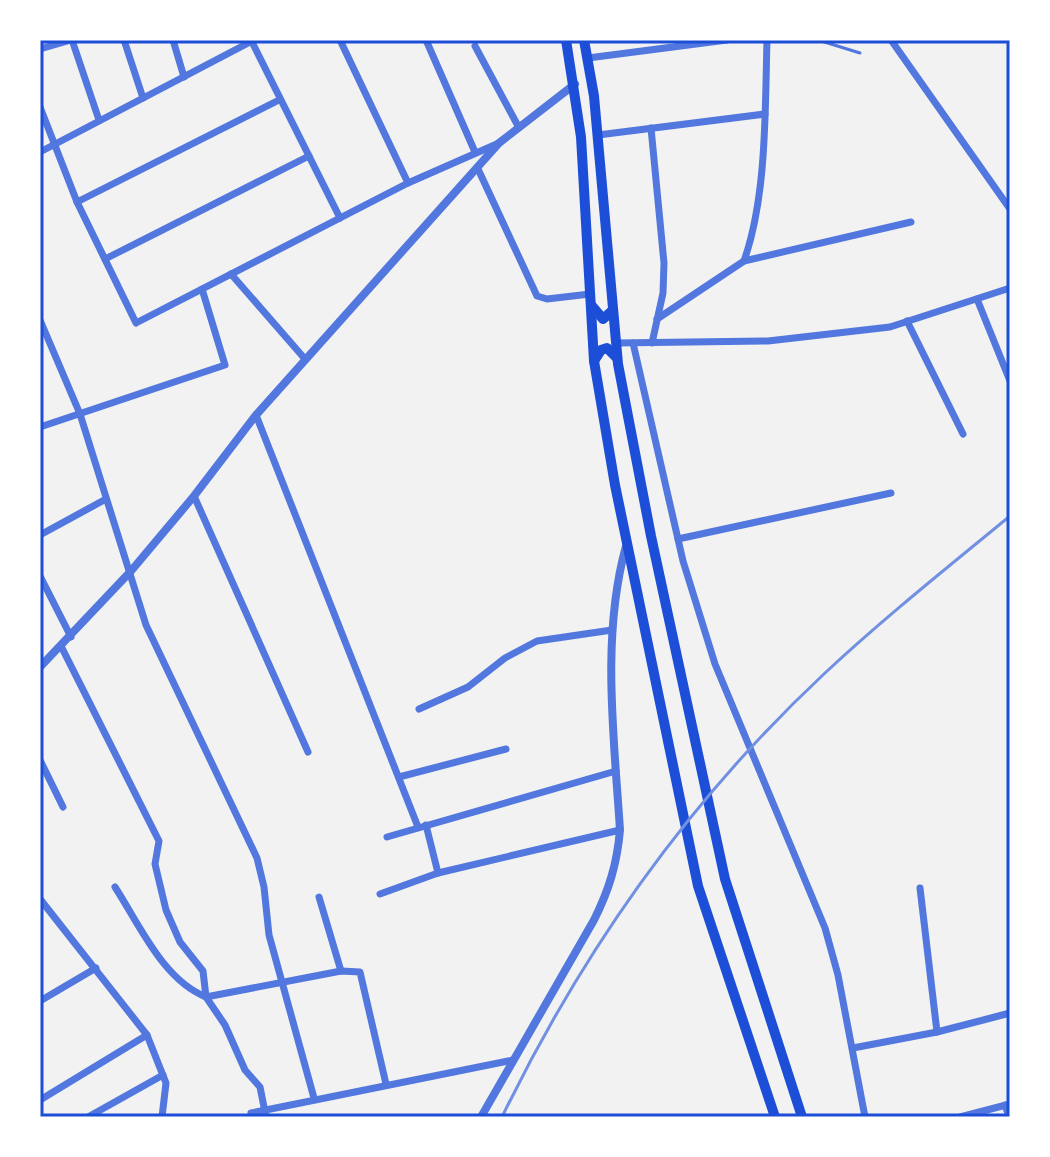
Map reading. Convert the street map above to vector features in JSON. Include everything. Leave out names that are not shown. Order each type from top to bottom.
[{"type":"main road","points":[[566,40],[575,84],[594,361],[628,541],[698,886],[775,1117]]},
{"type":"main road","points":[[584,40],[598,135],[618,364],[725,879],[802,1117]]},
{"type":"main road","points":[[591,299],[599,318],[606,318],[613,310]]},
{"type":"main road","points":[[594,361],[601,350],[607,348],[613,350],[618,364]]},
{"type":"street","points":[[40,49],[72,40],[99,120]]},
{"type":"street","points":[[124,40],[143,98]]},
{"type":"street","points":[[173,40],[184,77]]},
{"type":"street","points":[[40,152],[252,40],[340,218]]},
{"type":"street","points":[[340,40],[408,183]]},
{"type":"street","points":[[426,40],[475,152]]},
{"type":"street","points":[[588,58],[727,40]]},
{"type":"street","points":[[744,261],[754,221],[765,114],[767,40]]},
{"type":"street","points":[[891,40],[1010,209]]},
{"type":"street","points":[[475,46],[518,126]]},
{"type":"street","points":[[40,667],[131,571],[256,415],[499,143],[575,84]]},
{"type":"street","points":[[77,202],[279,100]]},
{"type":"street","points":[[40,107],[77,202],[136,323],[408,183],[499,143]]},
{"type":"street","points":[[598,135],[765,114]]},
{"type":"street","points":[[651,128],[664,263],[652,343]]},
{"type":"street","points":[[105,259],[309,156]]},
{"type":"street","points":[[478,169],[537,296],[547,299],[591,299]]},
{"type":"street","points":[[657,319],[744,261],[911,222]]},
{"type":"street","points":[[231,274],[305,359]]},
{"type":"street","points":[[616,343],[768,341],[890,327],[1010,288]]},
{"type":"street","points":[[40,427],[225,365],[202,289]]},
{"type":"street","points":[[977,299],[1010,381]]},
{"type":"street","points":[[40,320],[80,414],[146,625],[257,858],[264,887],[266,923],[314,1098]]},
{"type":"street","points":[[907,321],[963,434]]},
{"type":"street","points":[[633,343],[678,539],[715,664],[825,928],[853,1048],[865,1117]]},
{"type":"street","points":[[256,415],[399,777],[422,826],[438,873]]},
{"type":"street","points":[[678,539],[891,493]]},
{"type":"street","points":[[194,496],[308,752]]},
{"type":"street","points":[[40,535],[106,499]]},
{"type":"street","points":[[481,1117],[610,889],[620,830],[612,630],[617,577],[628,541]]},
{"type":"street","points":[[40,576],[71,637]]},
{"type":"street","points":[[419,709],[468,687],[505,658],[537,641],[612,630]]},
{"type":"street","points":[[61,646],[159,841],[155,864],[162,898],[180,942],[203,971],[206,997],[225,1025],[245,1070],[260,1087],[265,1113]]},
{"type":"street","points":[[399,777],[506,749]]},
{"type":"street","points":[[40,760],[63,807]]},
{"type":"street","points":[[387,837],[616,771]]},
{"type":"street","points":[[380,894],[438,873],[620,830]]},
{"type":"street","points":[[115,887],[171,973],[189,990],[206,997],[341,971],[354,970],[363,975],[386,1084]]},
{"type":"street","points":[[920,888],[937,1032]]},
{"type":"street","points":[[319,897],[341,971]]},
{"type":"street","points":[[40,899],[147,1035],[166,1083],[162,1117]]},
{"type":"street","points":[[40,1001],[96,968]]},
{"type":"street","points":[[853,1048],[937,1032],[1010,1013]]},
{"type":"street","points":[[40,1100],[147,1035]]},
{"type":"street","points":[[251,1113],[265,1113],[314,1098],[513,1060]]},
{"type":"street","points":[[88,1117],[163,1075]]},
{"type":"street","points":[[960,1117],[1007,1104],[1009,1117]]},
{"type":"lane","points":[[818,40],[860,53]]},
{"type":"railway","points":[[502,1117],[534,1055],[604,937],[684,825],[775,722],[825,673],[1010,516]]}]
